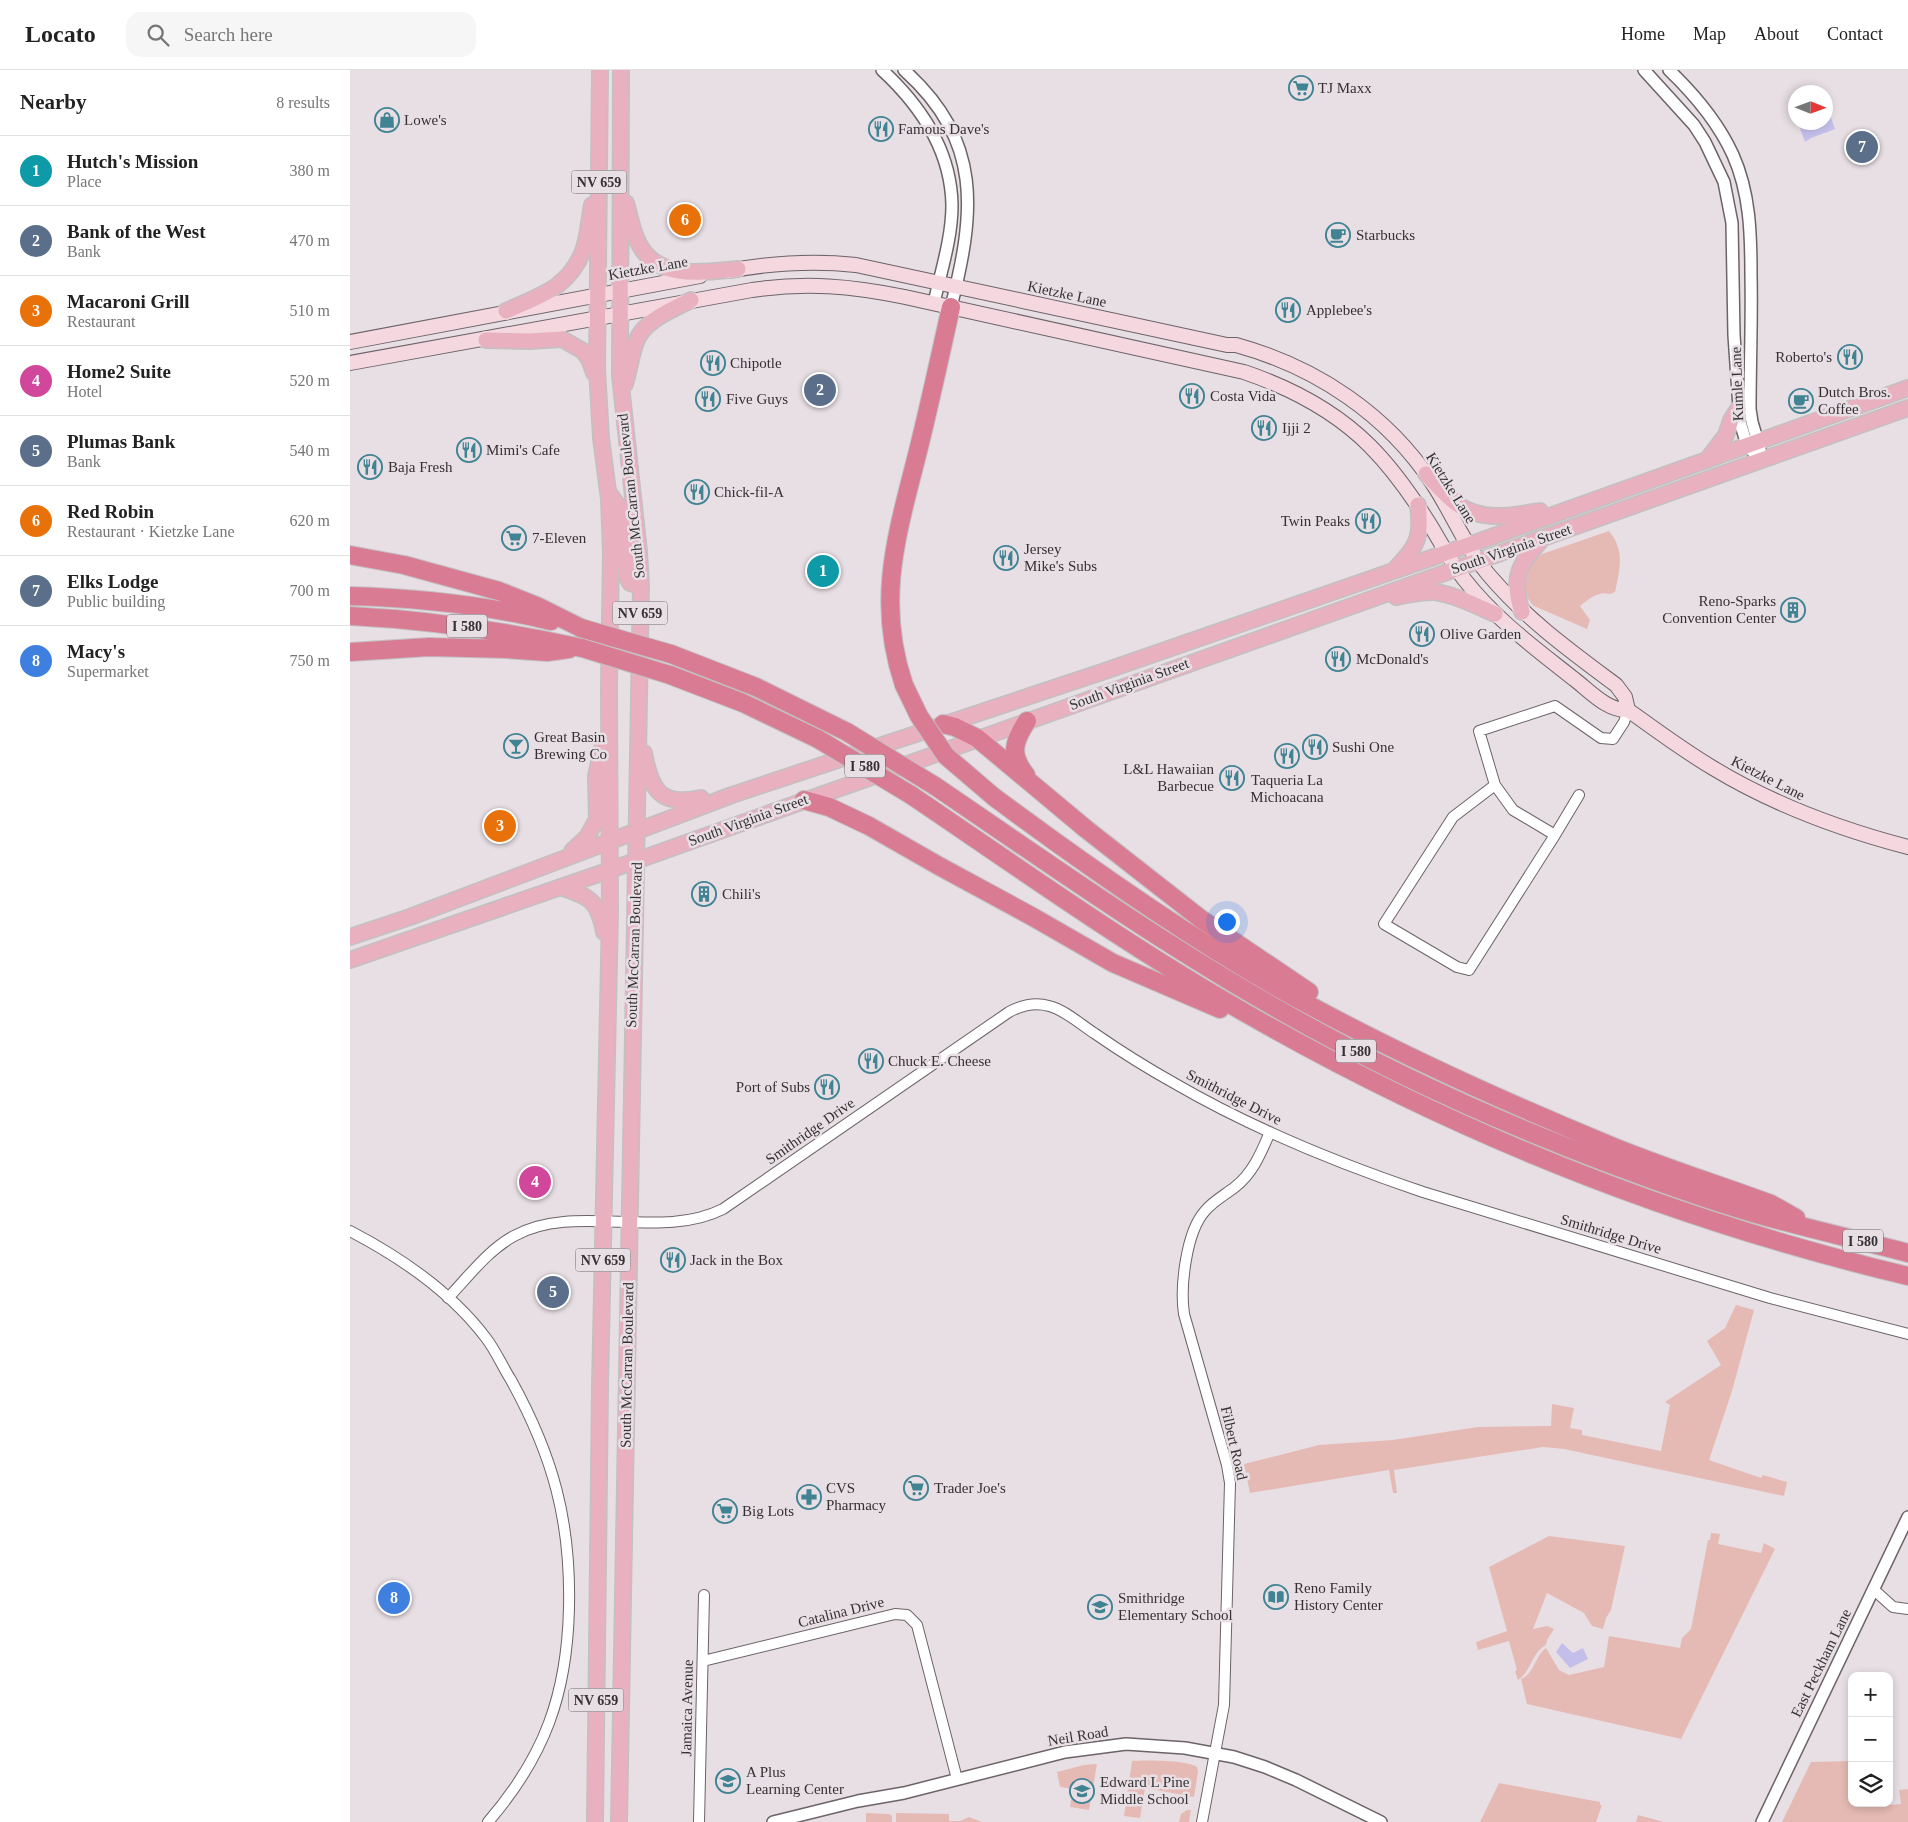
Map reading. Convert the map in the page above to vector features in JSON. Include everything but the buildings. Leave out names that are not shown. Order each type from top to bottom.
[{"type":"highway","points":[[951,307],[934,387],[898,527],[889,589],[891,636],[894,654],[904,685],[919,716],[946,756],[994,797],[1105,879],[1195,938],[1313,1006],[1382,1042],[1481,1089],[1610,1146],[1771,1204],[1818,1230]]},
{"type":"highway","points":[[350,555],[404,565],[499,591],[537,606],[581,628]]},
{"type":"highway","name":"I 580","points":[[350,596],[410,599],[532,616],[671,654],[756,687],[847,732],[935,786],[1099,898],[1207,968],[1283,1012],[1380,1064],[1527,1131],[1659,1182],[1734,1207],[1908,1253]]},
{"type":"highway","name":"I 580","points":[[350,616],[408,619],[471,626],[582,648],[670,675],[743,703],[818,738],[911,795],[1158,960],[1291,1039],[1425,1107],[1530,1154],[1592,1179],[1744,1232],[1908,1276]]},
{"type":"highway","points":[[350,652],[429,647],[497,648],[547,652],[582,648]]},
{"type":"highway","points":[[1027,720],[1017,737],[1015,754],[1022,769],[1043,794]]},
{"type":"highway","points":[[943,724],[977,738],[1164,892],[1241,948],[1330,1005],[1481,1089]]},
{"type":"highway","points":[[804,800],[829,807],[869,826],[1113,963],[1291,1039]]},
{"type":"main road","name":"South McCarran Boulevard","points":[[594,1822],[610,870],[611,544],[597,382],[600,70]]},
{"type":"main road","name":"South McCarran Boulevard","points":[[619,1822],[628,1222],[641,586],[635,511],[621,398],[619,351],[621,290],[621,70]]},
{"type":"main road","points":[[506,311],[551,290],[570,275],[583,251],[593,202],[599,152]]},
{"type":"main road","points":[[621,183],[638,243],[643,251],[657,264],[675,271],[697,272],[738,269]]},
{"type":"main road","name":"Kietzke Lane","points":[[350,342],[506,311],[738,269],[782,263],[833,262],[873,268],[1227,345],[1236,345],[1272,357],[1303,371],[1352,398],[1390,430],[1426,474],[1467,545],[1509,599],[1542,630],[1616,685],[1625,697],[1628,710]]},
{"type":"main road","name":"Kietzke Lane","points":[[350,363],[486,340],[691,300],[774,287],[822,285],[880,292],[934,303],[1244,372],[1277,385],[1330,412],[1350,429],[1388,465],[1418,506],[1464,579],[1495,614],[1532,646],[1611,707],[1618,710],[1628,710],[1712,768],[1771,800],[1834,825],[1908,848]]},
{"type":"main road","points":[[621,398],[636,341],[644,329],[668,312],[691,300]]},
{"type":"main road","points":[[486,340],[530,341],[562,339],[583,351],[589,359],[597,382]]},
{"type":"main road","name":"South Virginia Street","points":[[350,937],[637,829],[763,784],[1033,696],[1467,545],[1908,388]]},
{"type":"main road","name":"South Virginia Street","points":[[350,960],[610,870],[1908,408]]},
{"type":"main road","points":[[1707,460],[1726,435],[1731,420],[1738,409]]},
{"type":"main road","points":[[1426,474],[1456,504],[1476,514],[1509,516],[1576,506]]},
{"type":"main road","points":[[608,492],[621,510],[627,576],[630,583],[641,586]]},
{"type":"main road","points":[[1395,570],[1408,557],[1417,541],[1420,523],[1418,506]]},
{"type":"main road","points":[[1522,612],[1518,600],[1516,578],[1525,559],[1544,537]]},
{"type":"main road","points":[[1360,602],[1435,592],[1495,614]]},
{"type":"main road","points":[[1165,650],[1172,669]]},
{"type":"main road","points":[[639,711],[648,772],[653,784],[667,798],[679,802],[686,801],[763,784]]},
{"type":"main road","points":[[566,856],[587,837],[597,819],[596,776],[609,723]]},
{"type":"main road","points":[[560,887],[589,898],[595,904],[600,912],[609,955]]},
{"type":"street","points":[[882,70],[906,94],[929,124],[937,140],[948,173],[952,205],[934,303]]},
{"type":"street","points":[[904,70],[920,84],[946,120],[963,159],[968,210],[964,249],[951,307]]},
{"type":"street","name":"Kumle Lane","points":[[1644,70],[1681,109],[1705,142],[1724,182],[1732,223],[1738,409],[1740,422],[1761,460]]},
{"type":"street","name":"Kumle Lane","points":[[1669,70],[1694,96],[1722,134],[1733,155],[1741,177],[1749,211],[1752,291],[1750,409],[1753,443]]},
{"type":"street","points":[[1732,223],[1749,211]]},
{"type":"street","points":[[1555,836],[1513,810],[1495,785],[1479,731],[1556,706],[1601,738],[1612,739],[1624,722],[1628,710]]},
{"type":"street","points":[[1495,785],[1453,817],[1384,924],[1457,967],[1469,970],[1579,795]]},
{"type":"street","name":"Smithridge Drive","points":[[448,1298],[492,1252],[514,1236],[541,1225],[603,1221],[696,1220],[723,1210],[1009,1012],[1027,1005],[1038,1004],[1059,1009],[1123,1053],[1173,1083],[1270,1132],[1340,1162],[1423,1192],[1770,1298],[1908,1334]]},
{"type":"street","name":"Filbert Road","points":[[1202,1822],[1224,1705],[1230,1483],[1184,1314],[1182,1282],[1198,1220],[1214,1202],[1247,1176],[1256,1163],[1270,1132]]},
{"type":"street","points":[[350,1231],[407,1265],[465,1313],[487,1338],[529,1414],[544,1450],[559,1496],[568,1551],[569,1579],[568,1634],[564,1669],[554,1712],[533,1760],[504,1804],[488,1822]]},
{"type":"street","name":"East Peckham Lane","points":[[1762,1822],[1908,1517]]},
{"type":"street","points":[[1873,1590],[1893,1607],[1908,1609]]},
{"type":"street","name":"Jamaica Avenue","points":[[699,1822],[704,1595]]},
{"type":"street","name":"Catalina Drive","points":[[702,1661],[895,1614],[908,1616],[917,1625],[957,1778]]},
{"type":"street","name":"Neil Road","points":[[772,1822],[918,1789],[1066,1752],[1106,1746],[1152,1745],[1215,1752],[1251,1762],[1279,1773],[1381,1822]]},
{"type":"shaded area","points":[[1801,130],[1832,130],[1811,138],[1805,142]]},
{"type":"shaded area","points":[[1609,531],[1617,545],[1620,560],[1615,592],[1590,598],[1580,606],[1590,620],[1587,629],[1534,606],[1526,593],[1525,578],[1536,559],[1542,554]]},
{"type":"shaded area","points":[[1736,1305],[1754,1310],[1732,1391],[1709,1460],[1761,1478],[1763,1475],[1787,1482],[1784,1496],[1564,1449],[1543,1447],[1394,1470],[1397,1493],[1393,1493],[1389,1470],[1250,1493],[1244,1464],[1319,1445],[1393,1440],[1478,1427],[1551,1426],[1552,1404],[1574,1408],[1570,1428],[1582,1430],[1582,1435],[1661,1451],[1670,1405],[1665,1402],[1721,1365],[1707,1341],[1725,1328]]},
{"type":"shaded area","points":[[1711,1533],[1720,1534],[1718,1544],[1761,1553],[1764,1543],[1775,1549],[1681,1739],[1527,1704],[1521,1679],[1529,1673],[1542,1651],[1546,1648],[1559,1670],[1569,1675],[1604,1667],[1609,1636],[1680,1648],[1682,1638],[1691,1629],[1708,1540],[1710,1540]]},
{"type":"shaded area","points":[[1549,1536],[1625,1546],[1611,1610],[1606,1618],[1603,1629],[1592,1626],[1584,1613],[1547,1593],[1533,1629],[1547,1626],[1554,1629],[1546,1645],[1537,1653],[1526,1672],[1518,1680],[1509,1641],[1478,1650],[1476,1642],[1507,1631],[1489,1567]]},
{"type":"shaded area","points":[[1562,1643],[1573,1653],[1583,1648],[1588,1659],[1570,1668],[1556,1652]]},
{"type":"shaded area","points":[[1132,1761],[1176,1762],[1197,1767],[1194,1797],[1145,1788],[1140,1818],[1124,1816]]},
{"type":"shaded area","points":[[1848,1761],[1848,1807],[1893,1807],[1893,1805],[1901,1804],[1899,1790],[1908,1789],[1908,1822],[1782,1822],[1811,1762]]},
{"type":"shaded area","points":[[1097,1764],[1089,1810],[1070,1807],[1073,1789],[1060,1787],[1057,1772],[1084,1765]]},
{"type":"shaded area","points":[[1499,1783],[1600,1802],[1600,1805],[1602,1805],[1596,1822],[1480,1822]]},
{"type":"shaded area","points":[[1191,1810],[1189,1822],[1179,1822],[1181,1814]]},
{"type":"shaded area","points":[[866,1813],[889,1814],[892,1816],[892,1822],[866,1822]]},
{"type":"shaded area","points":[[896,1813],[949,1814],[949,1821],[960,1821],[969,1817],[982,1822],[896,1822]]},
{"type":"shaded area","points":[[1638,1815],[1664,1822],[1636,1822]]},
{"type":"place","name":"TJ Maxx","points":[[1301,88]]},
{"type":"place","name":"Lowe's","points":[[387,120]]},
{"type":"place","name":"Famous Dave's","points":[[881,129]]},
{"type":"place","name":"Elks Lodge","points":[[1862,147]]},
{"type":"place","name":"Red Robin","points":[[685,220]]},
{"type":"place","name":"Starbucks","points":[[1338,235]]},
{"type":"place","name":"Applebee's","points":[[1288,310]]},
{"type":"place","name":"Roberto's","points":[[1850,357]]},
{"type":"place","name":"Chipotle","points":[[713,363]]},
{"type":"place","name":"Bank of the West","points":[[820,390]]},
{"type":"place","name":"Costa Vida","points":[[1192,396]]},
{"type":"place","name":"Five Guys","points":[[708,399]]},
{"type":"place","name":"Dutch Bros. Coffee","points":[[1801,401]]},
{"type":"place","name":"Ijji 2","points":[[1264,428]]},
{"type":"place","name":"Mimi's Cafe","points":[[469,450]]},
{"type":"place","name":"Baja Fresh","points":[[370,467]]},
{"type":"place","name":"Chick-fil-A","points":[[697,492]]},
{"type":"place","name":"Twin Peaks","points":[[1368,521]]},
{"type":"place","name":"7-Eleven","points":[[514,538]]},
{"type":"place","name":"Jersey Mike's Subs","points":[[1006,558]]},
{"type":"place","name":"Hutch's Mission","points":[[823,571]]},
{"type":"place","name":"Reno-Sparks Convention Center","points":[[1793,610]]},
{"type":"place","name":"Olive Garden","points":[[1422,634]]},
{"type":"place","name":"McDonald's","points":[[1338,659]]},
{"type":"place","name":"Great Basin Brewing Co","points":[[516,746]]},
{"type":"place","name":"Sushi One","points":[[1315,747]]},
{"type":"place","name":"Taqueria La Michoacana","points":[[1287,756]]},
{"type":"place","name":"L&L Hawaiian Barbecue","points":[[1232,778]]},
{"type":"place","name":"Macaroni Grill","points":[[500,826]]},
{"type":"place","name":"Chili's","points":[[704,894]]},
{"type":"place","name":"Chuck E. Cheese","points":[[871,1061]]},
{"type":"place","name":"Port of Subs","points":[[827,1087]]},
{"type":"place","name":"Home2 Suite","points":[[535,1182]]},
{"type":"place","name":"Jack in the Box","points":[[673,1260]]},
{"type":"place","name":"Plumas Bank","points":[[553,1292]]},
{"type":"place","name":"Trader Joe's","points":[[916,1488]]},
{"type":"place","name":"CVS Pharmacy","points":[[809,1497]]},
{"type":"place","name":"Big Lots","points":[[725,1511]]},
{"type":"place","name":"Reno Family History Center","points":[[1276,1597]]},
{"type":"place","name":"Macy's","points":[[394,1598]]},
{"type":"place","name":"Smithridge Elementary School","points":[[1100,1607]]},
{"type":"place","name":"A Plus Learning Center","points":[[728,1781]]},
{"type":"place","name":"Edward L Pine Middle School","points":[[1082,1791]]}]
